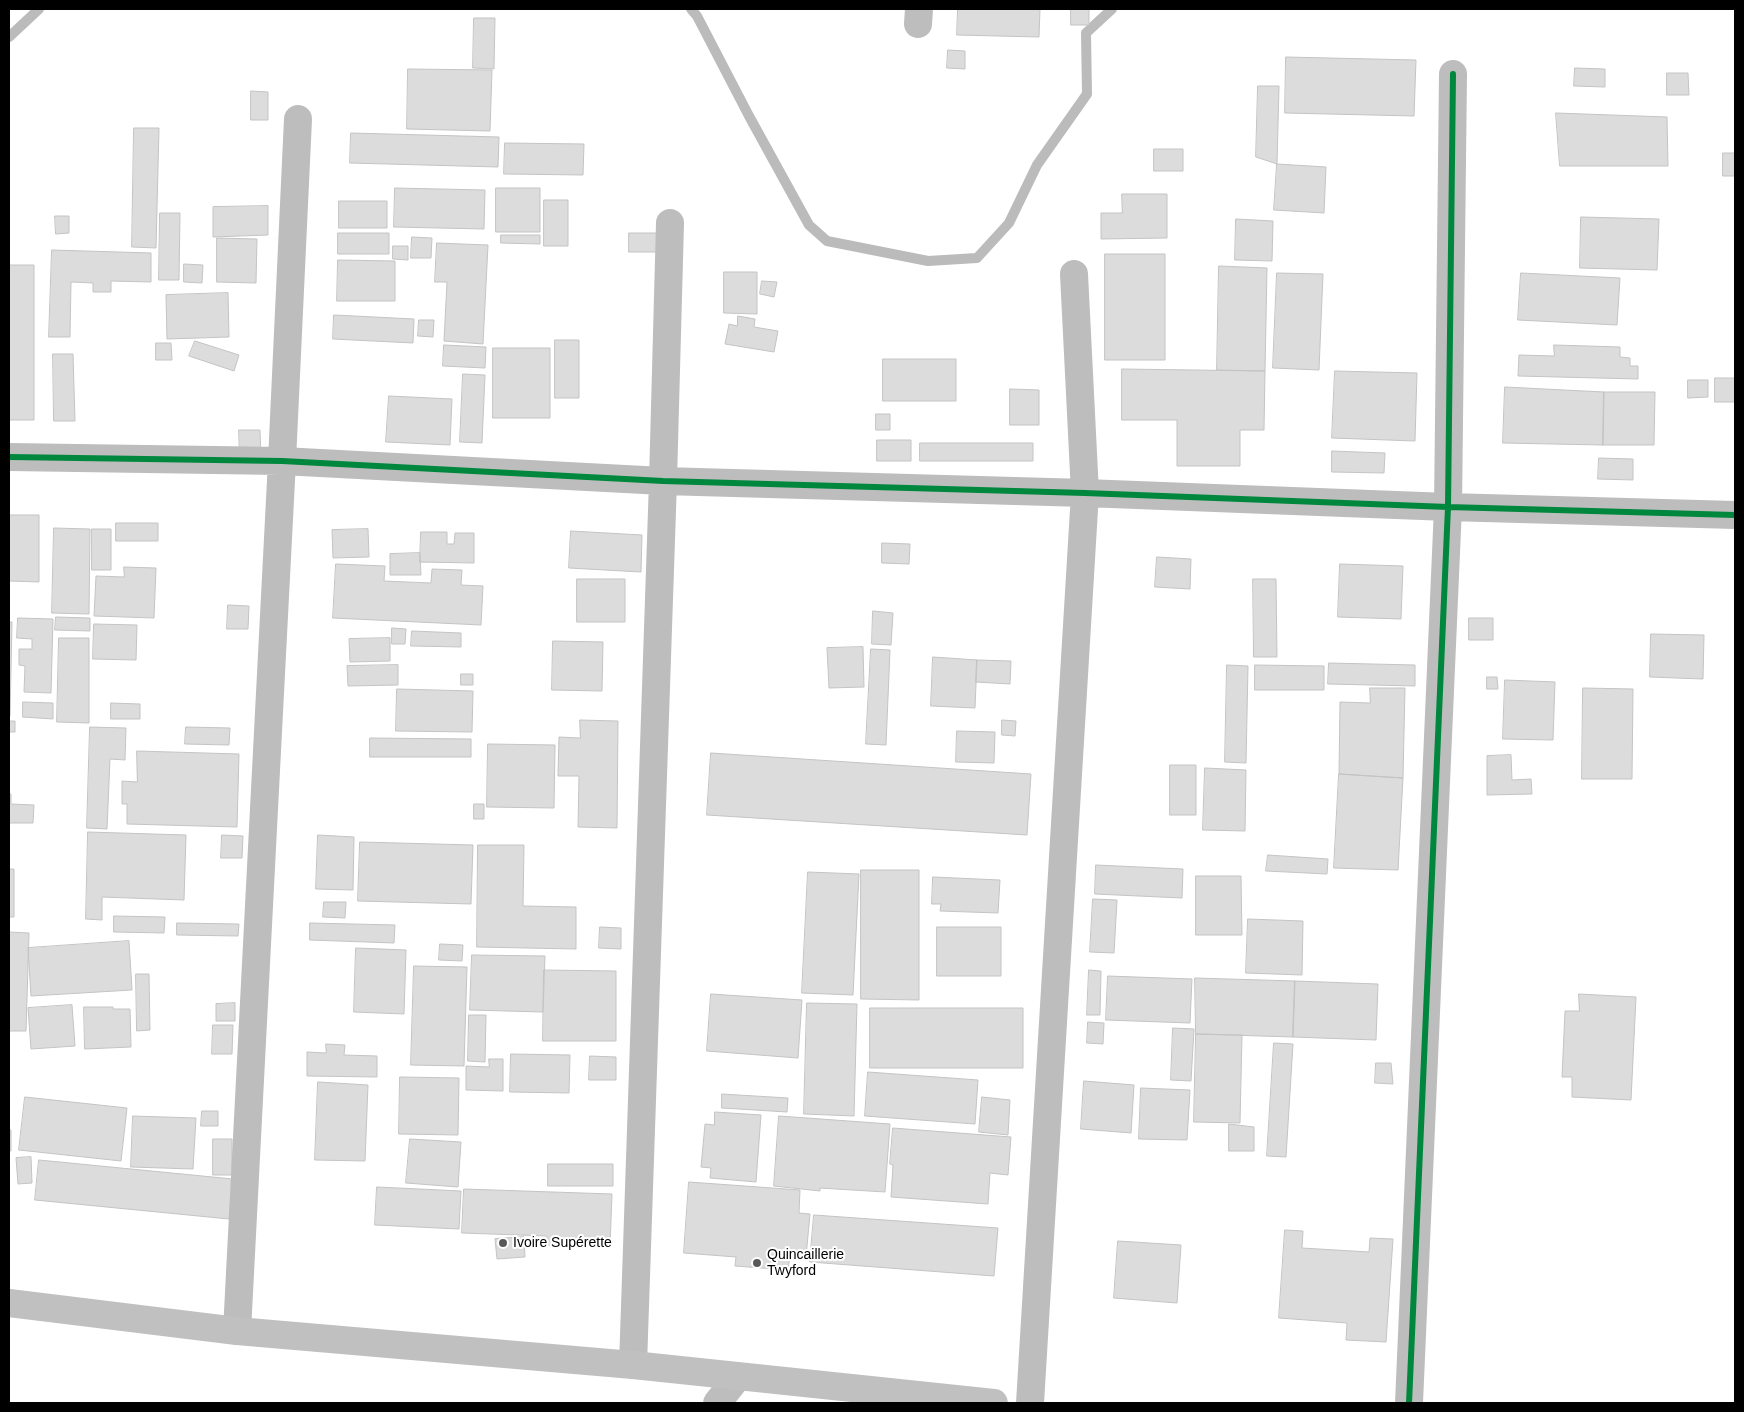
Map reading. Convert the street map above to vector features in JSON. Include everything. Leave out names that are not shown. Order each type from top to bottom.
[{"type":"street","points":[[1409,1403],[1448,507],[1453,74]]},
{"type":"street","points":[[237,1330],[298,119]]},
{"type":"street","points":[[633,1366],[670,223]]},
{"type":"street","points":[[1030,1403],[1086,493],[1074,274]]},
{"type":"street","points":[[9,458],[282,461],[663,481],[1735,515]]},
{"type":"street","points":[[9,1303],[237,1330],[633,1366],[923,1399],[994,1403]]},
{"type":"street","points":[[717,1403],[737,1378]]},
{"type":"building","points":[[958,9],[1040,9],[1039,37],[957,35]]},
{"type":"building","points":[[1071,9],[1089,9],[1089,25],[1071,25]]},
{"type":"building","points":[[474,18],[495,18],[494,69],[473,68]]},
{"type":"building","points":[[948,50],[965,51],[965,69],[947,68]]},
{"type":"building","points":[[1286,57],[1416,60],[1414,116],[1285,113]]},
{"type":"building","points":[[1575,68],[1605,69],[1605,87],[1574,86]]},
{"type":"building","points":[[408,69],[492,70],[490,131],[407,129]]},
{"type":"building","points":[[1667,73],[1688,73],[1689,95],[1667,95]]},
{"type":"building","points":[[1258,86],[1279,86],[1277,164],[1256,157]]},
{"type":"building","points":[[251,91],[268,92],[268,120],[251,120]]},
{"type":"building","points":[[1556,113],[1667,117],[1668,166],[1560,166]]},
{"type":"building","points":[[134,128],[159,128],[156,248],[132,247]]},
{"type":"building","points":[[351,133],[499,137],[498,167],[350,163]]},
{"type":"building","points":[[505,143],[584,144],[583,175],[504,174]]},
{"type":"building","points":[[1154,149],[1183,149],[1183,171],[1154,171]]},
{"type":"building","points":[[1723,153],[1735,153],[1735,176],[1723,176]]},
{"type":"building","points":[[1277,164],[1326,167],[1324,213],[1274,210]]},
{"type":"building","points":[[395,188],[485,190],[484,229],[394,227]]},
{"type":"building","points":[[496,188],[540,188],[540,232],[496,232]]},
{"type":"building","points":[[1122,194],[1167,194],[1167,238],[1101,239],[1101,213],[1122,213]]},
{"type":"building","points":[[544,200],[568,200],[568,246],[544,246]]},
{"type":"building","points":[[339,201],[387,201],[387,228],[339,228]]},
{"type":"building","points":[[268,206],[268,235],[213,237],[213,207]]},
{"type":"building","points":[[160,213],[180,213],[179,280],[159,280]]},
{"type":"building","points":[[55,216],[69,216],[69,233],[56,234]]},
{"type":"building","points":[[1581,217],[1659,219],[1657,270],[1580,268]]},
{"type":"building","points":[[1236,219],[1273,221],[1272,261],[1235,260]]},
{"type":"building","points":[[338,233],[389,233],[389,254],[338,254]]},
{"type":"building","points":[[629,233],[659,233],[659,252],[629,252]]},
{"type":"building","points":[[501,235],[540,235],[540,244],[501,243]]},
{"type":"building","points":[[412,237],[432,238],[431,258],[411,258]]},
{"type":"building","points":[[217,238],[257,239],[256,283],[217,282]]},
{"type":"building","points":[[437,243],[488,245],[483,344],[444,341],[447,282],[435,282]]},
{"type":"building","points":[[393,246],[408,246],[408,260],[393,259]]},
{"type":"building","points":[[52,250],[151,253],[151,282],[111,281],[111,292],[93,292],[93,283],[71,282],[70,337],[49,337]]},
{"type":"building","points":[[1105,254],[1165,254],[1165,360],[1105,360]]},
{"type":"building","points":[[338,260],[395,261],[395,301],[337,301]]},
{"type":"building","points":[[184,264],[203,265],[202,283],[184,282]]},
{"type":"building","points":[[9,265],[34,265],[34,420],[9,420]]},
{"type":"building","points":[[1219,266],[1267,268],[1265,371],[1217,370]]},
{"type":"building","points":[[724,272],[757,272],[757,314],[724,313]]},
{"type":"building","points":[[1277,273],[1323,274],[1319,370],[1273,368]]},
{"type":"building","points":[[1521,273],[1620,278],[1617,325],[1518,320]]},
{"type":"building","points":[[762,281],[777,282],[774,297],[760,294]]},
{"type":"building","points":[[228,293],[229,337],[167,339],[166,295]]},
{"type":"building","points":[[334,315],[414,319],[413,343],[333,339]]},
{"type":"building","points":[[738,316],[755,319],[754,327],[778,331],[774,352],[725,344],[729,324],[737,326]]},
{"type":"building","points":[[419,320],[434,320],[433,337],[418,336]]},
{"type":"building","points":[[555,340],[579,340],[579,398],[555,398]]},
{"type":"building","points":[[195,341],[239,355],[234,371],[189,356]]},
{"type":"building","points":[[156,343],[171,343],[172,360],[156,360]]},
{"type":"building","points":[[444,345],[486,347],[485,368],[443,366]]},
{"type":"building","points":[[1554,345],[1620,347],[1620,357],[1630,358],[1630,366],[1638,366],[1638,379],[1518,376],[1519,355],[1554,356]]},
{"type":"building","points":[[493,348],[550,348],[550,418],[493,418]]},
{"type":"building","points":[[53,354],[73,354],[75,421],[54,421]]},
{"type":"building","points":[[883,359],[956,359],[956,401],[883,401]]},
{"type":"building","points":[[1122,369],[1265,371],[1264,430],[1240,430],[1240,466],[1177,466],[1177,420],[1122,420]]},
{"type":"building","points":[[1335,371],[1417,373],[1415,441],[1332,438]]},
{"type":"building","points":[[463,374],[485,375],[482,443],[460,442]]},
{"type":"building","points":[[1715,378],[1735,378],[1735,402],[1715,402]]},
{"type":"building","points":[[1688,380],[1708,380],[1708,397],[1688,398]]},
{"type":"building","points":[[1505,387],[1604,392],[1603,445],[1503,443]]},
{"type":"building","points":[[1010,389],[1039,390],[1039,425],[1010,425]]},
{"type":"building","points":[[1604,392],[1655,392],[1654,445],[1603,445]]},
{"type":"building","points":[[389,396],[452,399],[450,445],[386,442]]},
{"type":"building","points":[[876,414],[890,414],[890,430],[876,430]]},
{"type":"building","points":[[239,430],[260,430],[261,458],[240,458]]},
{"type":"building","points":[[877,440],[911,440],[911,461],[877,461]]},
{"type":"building","points":[[920,443],[1033,443],[1033,461],[920,461]]},
{"type":"building","points":[[1332,451],[1385,453],[1384,473],[1332,472]]},
{"type":"building","points":[[1599,458],[1633,459],[1633,480],[1598,479]]},
{"type":"building","points":[[9,515],[39,515],[39,582],[9,581]]},
{"type":"building","points":[[116,523],[158,523],[158,541],[116,541]]},
{"type":"building","points":[[54,528],[90,529],[89,614],[52,613]]},
{"type":"building","points":[[92,529],[111,529],[111,570],[92,570]]},
{"type":"building","points":[[368,529],[369,557],[333,558],[332,530]]},
{"type":"building","points":[[571,531],[642,535],[641,572],[569,568]]},
{"type":"building","points":[[421,532],[447,532],[447,544],[454,544],[455,533],[474,533],[474,563],[420,562]]},
{"type":"building","points":[[882,543],[910,544],[909,564],[882,563]]},
{"type":"building","points":[[420,553],[421,575],[390,575],[390,554]]},
{"type":"building","points":[[1157,557],[1191,559],[1190,589],[1155,587]]},
{"type":"building","points":[[336,564],[385,566],[384,581],[431,583],[432,569],[462,570],[461,585],[483,586],[481,625],[333,618]]},
{"type":"building","points":[[1340,564],[1403,566],[1401,619],[1338,617]]},
{"type":"building","points":[[124,567],[156,568],[154,618],[94,616],[96,576],[124,577]]},
{"type":"building","points":[[577,579],[625,579],[625,622],[577,622]]},
{"type":"building","points":[[1253,579],[1276,579],[1277,657],[1254,657]]},
{"type":"building","points":[[228,605],[249,606],[248,629],[227,629]]},
{"type":"building","points":[[873,611],[893,613],[891,645],[872,644]]},
{"type":"building","points":[[56,617],[90,618],[90,631],[55,630]]},
{"type":"building","points":[[18,618],[53,619],[51,693],[24,692],[25,666],[19,665],[19,649],[32,649],[32,639],[17,638]]},
{"type":"building","points":[[1469,618],[1493,618],[1493,640],[1469,640]]},
{"type":"building","points":[[9,622],[12,622],[10,716],[9,716]]},
{"type":"building","points":[[94,624],[137,625],[136,660],[93,659]]},
{"type":"building","points":[[392,628],[406,629],[405,644],[392,644]]},
{"type":"building","points":[[412,631],[461,633],[461,647],[411,646]]},
{"type":"building","points":[[1651,634],[1704,635],[1703,679],[1650,677]]},
{"type":"building","points":[[59,638],[89,638],[89,723],[57,722]]},
{"type":"building","points":[[390,638],[390,661],[350,662],[349,639]]},
{"type":"building","points":[[553,641],[603,642],[602,691],[552,690]]},
{"type":"building","points":[[863,647],[864,687],[829,688],[827,648]]},
{"type":"building","points":[[871,649],[890,650],[886,745],[866,744]]},
{"type":"building","points":[[933,657],[977,660],[975,708],[931,706]]},
{"type":"building","points":[[977,660],[1011,661],[1010,684],[976,682]]},
{"type":"building","points":[[1329,663],[1415,665],[1415,686],[1328,684]]},
{"type":"building","points":[[398,665],[398,685],[348,686],[347,666]]},
{"type":"building","points":[[1227,665],[1248,666],[1246,763],[1225,762]]},
{"type":"building","points":[[1255,665],[1324,666],[1324,690],[1255,690]]},
{"type":"building","points":[[461,674],[473,674],[473,685],[461,685]]},
{"type":"building","points":[[1487,677],[1497,677],[1498,689],[1487,689]]},
{"type":"building","points":[[1505,680],[1555,682],[1553,740],[1503,739]]},
{"type":"building","points":[[1370,688],[1405,688],[1403,778],[1339,774],[1340,702],[1370,703]]},
{"type":"building","points":[[1583,688],[1633,689],[1632,779],[1582,779]]},
{"type":"building","points":[[397,689],[473,691],[472,732],[396,731]]},
{"type":"building","points":[[23,702],[53,703],[53,719],[23,717]]},
{"type":"building","points":[[111,703],[140,704],[140,719],[111,719]]},
{"type":"building","points":[[580,720],[618,721],[617,828],[578,827],[579,776],[558,776],[559,737],[580,738]]},
{"type":"building","points":[[1002,720],[1016,721],[1015,736],[1002,735]]},
{"type":"building","points":[[9,721],[15,721],[15,732],[9,732]]},
{"type":"building","points":[[90,727],[126,728],[125,760],[110,759],[107,829],[87,828]]},
{"type":"building","points":[[186,727],[230,728],[229,745],[185,744]]},
{"type":"building","points":[[957,731],[995,732],[994,763],[956,762]]},
{"type":"building","points":[[370,738],[471,739],[471,757],[370,757]]},
{"type":"building","points":[[488,744],[555,745],[554,808],[487,807]]},
{"type":"building","points":[[137,751],[239,754],[237,827],[127,824],[127,804],[122,804],[122,781],[137,782]]},
{"type":"building","points":[[711,753],[1031,774],[1027,835],[707,815]]},
{"type":"building","points":[[1511,755],[1512,780],[1531,779],[1532,794],[1487,795],[1487,756]]},
{"type":"building","points":[[1170,765],[1196,765],[1196,815],[1170,815]]},
{"type":"building","points":[[1205,768],[1246,770],[1245,831],[1203,830]]},
{"type":"building","points":[[1339,774],[1403,778],[1398,870],[1334,868]]},
{"type":"building","points":[[9,794],[11,794],[11,804],[34,805],[33,823],[9,823]]},
{"type":"building","points":[[474,804],[484,804],[484,819],[474,819]]},
{"type":"building","points":[[88,832],[186,835],[184,900],[102,897],[102,920],[86,919]]},
{"type":"building","points":[[222,835],[243,836],[242,858],[221,858]]},
{"type":"building","points":[[318,835],[354,837],[353,890],[316,889]]},
{"type":"building","points":[[360,842],[473,845],[471,904],[358,901]]},
{"type":"building","points":[[478,845],[524,845],[523,906],[576,907],[576,949],[477,947]]},
{"type":"building","points":[[1268,855],[1328,859],[1327,874],[1266,871]]},
{"type":"building","points":[[1096,865],[1183,869],[1182,898],[1095,894]]},
{"type":"building","points":[[9,869],[14,869],[14,917],[9,917]]},
{"type":"building","points":[[861,870],[919,870],[919,1000],[861,999]]},
{"type":"building","points":[[808,872],[859,874],[853,995],[802,993]]},
{"type":"building","points":[[1196,876],[1241,876],[1242,935],[1196,935]]},
{"type":"building","points":[[933,877],[1000,880],[998,913],[940,911],[941,904],[932,904]]},
{"type":"building","points":[[1093,899],[1117,900],[1114,953],[1090,952]]},
{"type":"building","points":[[324,902],[346,902],[345,918],[323,917]]},
{"type":"building","points":[[114,916],[165,917],[164,933],[114,932]]},
{"type":"building","points":[[1248,919],[1303,921],[1302,975],[1246,973]]},
{"type":"building","points":[[177,923],[239,924],[238,936],[177,935]]},
{"type":"building","points":[[310,923],[395,925],[394,943],[310,940]]},
{"type":"building","points":[[600,927],[621,928],[621,949],[599,948]]},
{"type":"building","points":[[937,927],[1001,927],[1001,976],[937,976]]},
{"type":"building","points":[[9,932],[29,933],[26,1031],[9,1031]]},
{"type":"building","points":[[129,941],[132,990],[31,996],[28,948]]},
{"type":"building","points":[[440,944],[463,945],[462,961],[439,960]]},
{"type":"building","points":[[356,948],[406,950],[404,1014],[354,1012]]},
{"type":"building","points":[[472,955],[545,956],[543,1012],[470,1010]]},
{"type":"building","points":[[414,966],[467,967],[464,1066],[411,1065]]},
{"type":"building","points":[[544,970],[616,971],[616,1041],[543,1041]]},
{"type":"building","points":[[1089,970],[1101,971],[1100,1015],[1087,1015]]},
{"type":"building","points":[[136,974],[149,974],[150,1030],[137,1031]]},
{"type":"building","points":[[1108,976],[1192,979],[1190,1023],[1106,1020]]},
{"type":"building","points":[[1195,978],[1295,981],[1293,1037],[1196,1034]]},
{"type":"building","points":[[1295,981],[1378,984],[1376,1040],[1293,1037]]},
{"type":"building","points":[[711,994],[802,1000],[798,1058],[707,1051]]},
{"type":"building","points":[[1579,994],[1636,997],[1631,1100],[1572,1097],[1572,1077],[1562,1077],[1565,1011],[1579,1011]]},
{"type":"building","points":[[235,1003],[235,1021],[216,1021],[216,1004]]},
{"type":"building","points":[[807,1003],[857,1004],[854,1116],[804,1114]]},
{"type":"building","points":[[72,1005],[75,1046],[31,1049],[28,1008]]},
{"type":"building","points":[[84,1007],[130,1009],[131,1047],[85,1049]]},
{"type":"building","points":[[870,1008],[1023,1008],[1023,1068],[870,1068]]},
{"type":"building","points":[[469,1015],[486,1015],[485,1062],[468,1061]]},
{"type":"building","points":[[1088,1022],[1104,1023],[1103,1044],[1087,1043]]},
{"type":"building","points":[[213,1025],[233,1025],[232,1054],[212,1054]]},
{"type":"building","points":[[1173,1028],[1194,1029],[1191,1081],[1171,1080]]},
{"type":"building","points":[[1196,1034],[1242,1035],[1240,1123],[1194,1122]]},
{"type":"building","points":[[1274,1043],[1293,1044],[1286,1157],[1267,1156]]},
{"type":"building","points":[[326,1044],[345,1045],[344,1055],[377,1056],[377,1077],[307,1076],[307,1052],[326,1053]]},
{"type":"building","points":[[511,1054],[570,1055],[569,1093],[510,1092]]},
{"type":"building","points":[[590,1056],[616,1057],[616,1080],[589,1080]]},
{"type":"building","points":[[489,1059],[503,1059],[503,1091],[466,1090],[466,1066],[489,1067]]},
{"type":"building","points":[[1376,1063],[1391,1063],[1393,1084],[1375,1083]]},
{"type":"building","points":[[868,1072],[978,1080],[975,1124],[865,1116]]},
{"type":"building","points":[[400,1077],[459,1078],[458,1135],[399,1134]]},
{"type":"building","points":[[1084,1081],[1134,1085],[1131,1133],[1081,1129]]},
{"type":"building","points":[[318,1082],[368,1085],[365,1161],[315,1160]]},
{"type":"building","points":[[1141,1088],[1190,1090],[1187,1140],[1139,1139]]},
{"type":"building","points":[[722,1094],[788,1098],[787,1112],[722,1108]]},
{"type":"building","points":[[25,1097],[127,1108],[121,1161],[19,1150]]},
{"type":"building","points":[[982,1097],[1010,1100],[1008,1135],[979,1132]]},
{"type":"building","points":[[202,1111],[218,1111],[218,1126],[201,1126]]},
{"type":"building","points":[[715,1112],[761,1115],[756,1182],[710,1178],[711,1168],[701,1167],[705,1124],[714,1125]]},
{"type":"building","points":[[133,1116],[196,1118],[193,1169],[131,1167]]},
{"type":"building","points":[[779,1116],[890,1124],[885,1192],[820,1188],[820,1191],[774,1186]]},
{"type":"building","points":[[1229,1124],[1254,1127],[1254,1151],[1229,1151]]},
{"type":"building","points":[[893,1128],[1011,1137],[1008,1175],[990,1173],[988,1204],[891,1197],[893,1165],[890,1164]]},
{"type":"building","points":[[9,1130],[11,1130],[11,1151],[9,1151]]},
{"type":"building","points":[[213,1139],[232,1139],[232,1175],[213,1175]]},
{"type":"building","points":[[410,1139],[461,1142],[458,1187],[406,1183]]},
{"type":"building","points":[[31,1157],[32,1183],[18,1184],[16,1158]]},
{"type":"building","points":[[39,1160],[233,1179],[229,1219],[35,1200]]},
{"type":"building","points":[[548,1164],[613,1164],[613,1186],[548,1186]]},
{"type":"building","points":[[689,1182],[800,1190],[799,1213],[810,1214],[806,1257],[790,1256],[788,1270],[735,1266],[736,1257],[684,1253]]},
{"type":"building","points":[[377,1187],[461,1191],[459,1229],[375,1225]]},
{"type":"building","points":[[464,1189],[612,1194],[610,1247],[547,1245],[547,1236],[462,1233]]},
{"type":"building","points":[[814,1215],[998,1228],[994,1276],[810,1262]]},
{"type":"building","points":[[1285,1230],[1303,1231],[1302,1248],[1369,1252],[1370,1238],[1393,1239],[1386,1342],[1346,1340],[1347,1323],[1279,1318]]},
{"type":"building","points":[[524,1237],[525,1257],[497,1259],[495,1239]]},
{"type":"building","points":[[1118,1241],[1181,1245],[1177,1303],[1114,1298]]},
{"type":"waterway","points":[[9,37],[39,9]]},
{"type":"waterway","points":[[691,9],[697,16],[809,225],[827,241],[928,261],[977,258],[1009,223],[1037,165],[1087,94],[1086,33],[1112,9]]},
{"type":"cycle path","points":[[1409,1403],[1448,507],[1453,74]]},
{"type":"cycle path","points":[[9,457],[282,461],[663,481],[1735,515]]},
{"type":"place","name":"Ivoire Supérette","points":[[503,1243]]},
{"type":"place","name":"Quincaillerie Twyford","points":[[757,1263]]}]
